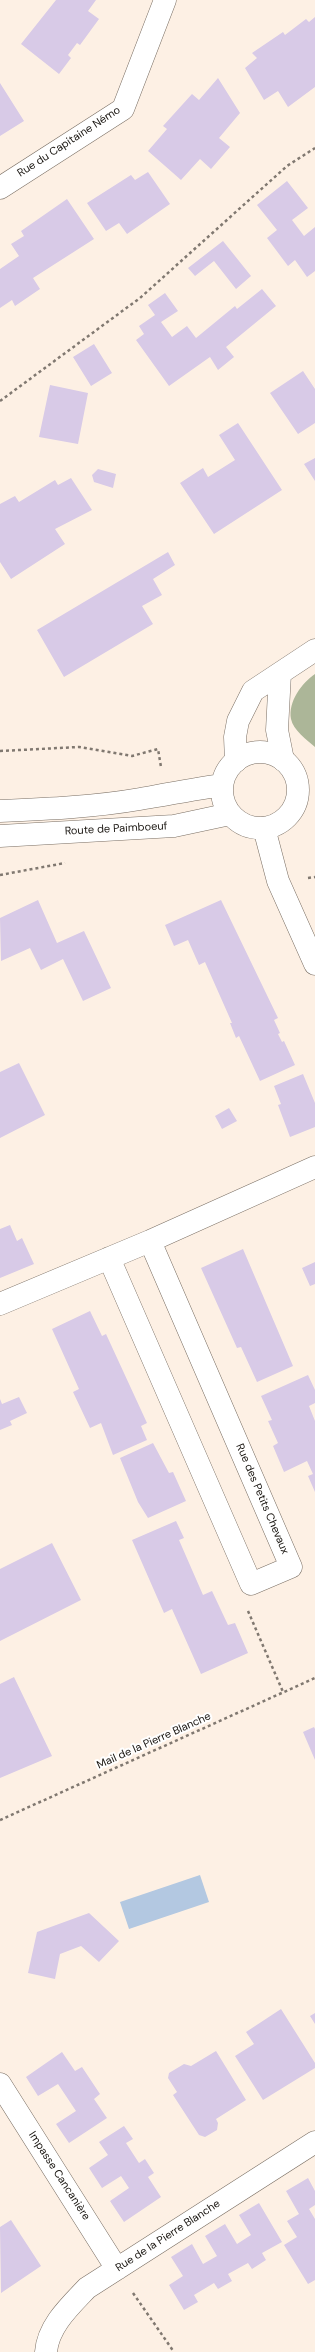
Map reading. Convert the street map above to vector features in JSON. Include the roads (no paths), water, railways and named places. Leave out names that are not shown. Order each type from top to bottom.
[{"type":"street","name":"Rue du Capitaine Némo","points":[[0,188],[123,109],[165,0]]},
{"type":"street","points":[[236,761],[235,737],[238,722],[244,706],[253,691],[315,650]]},
{"type":"street","points":[[280,673],[277,730],[283,760],[306,794],[295,804],[286,817],[278,823],[264,828],[250,827],[241,823],[230,814],[224,803],[222,785],[226,772],[236,761],[249,754],[259,752],[274,755],[283,760]]},
{"type":"street","points":[[0,811],[72,807],[141,799],[166,793],[222,785]]},
{"type":"street","name":"Route de Paimboeuf","points":[[0,836],[174,826],[230,814]]},
{"type":"street","points":[[264,828],[278,881],[315,964]]},
{"type":"street","points":[[0,1304],[150,1241],[315,1167]]},
{"type":"street","name":"Rue des Petits Chevaux","points":[[109,1258],[250,1584],[291,1567],[150,1241]]},
{"type":"street","name":"Impasse Cancanière","points":[[0,2084],[117,2269]]},
{"type":"street","name":"Rue de la Pierre Blanche","points":[[46,2352],[47,2345],[60,2317],[87,2288],[315,2142]]},
{"type":"water","points":[[200,1875],[209,1902],[129,1929],[120,1902]]}]
